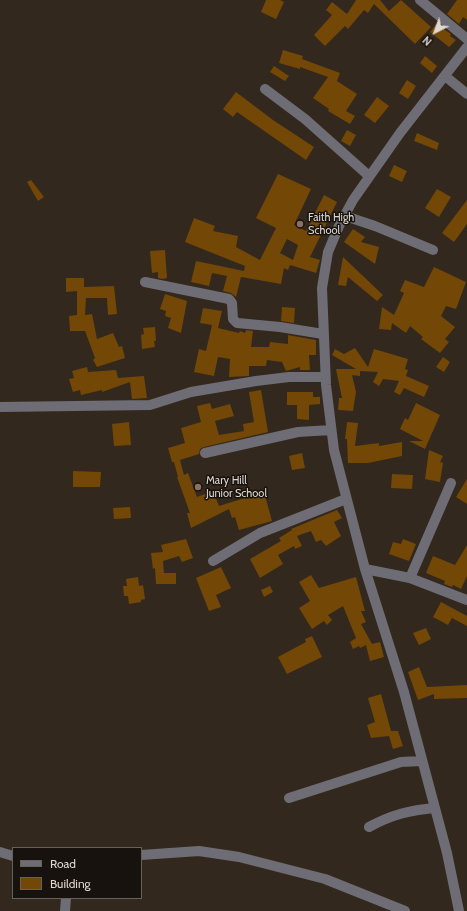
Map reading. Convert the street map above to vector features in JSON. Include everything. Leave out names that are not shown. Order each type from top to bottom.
[{"type":"street","points":[[420,0],[467,39]]},
{"type":"street","points":[[459,911],[447,853],[404,692],[365,569],[334,450],[325,377],[322,288],[328,252],[345,216],[369,176],[419,107],[441,79],[446,76],[467,47]]},
{"type":"street","points":[[446,76],[467,94]]},
{"type":"street","points":[[265,88],[305,119],[369,176]]},
{"type":"street","points":[[345,216],[375,226],[433,250]]},
{"type":"street","points":[[145,282],[229,299],[232,303],[233,319],[237,323],[280,327],[323,334]]},
{"type":"street","points":[[0,407],[150,405],[191,392],[256,381],[289,377],[325,377]]},
{"type":"street","points":[[205,453],[298,432],[331,430]]},
{"type":"street","points":[[410,578],[451,482]]},
{"type":"street","points":[[213,560],[260,533],[286,521],[346,499]]},
{"type":"street","points":[[365,569],[410,578],[467,600]]},
{"type":"street","points":[[289,798],[402,762],[422,761]]},
{"type":"street","points":[[368,827],[388,817],[412,810],[435,808]]},
{"type":"street","points":[[142,855],[199,851],[239,857],[325,879],[405,911]]},
{"type":"street","points":[[0,852],[12,856]]},
{"type":"street","points":[[65,911],[66,899]]},
{"type":"building","points":[[266,0],[280,0],[284,2],[276,19],[261,12]]},
{"type":"building","points":[[356,0],[380,0],[389,11],[401,0],[431,27],[415,44],[374,4],[368,13],[364,10],[348,29],[345,26],[325,46],[314,35],[332,15],[326,10],[332,2],[347,14]]},
{"type":"building","points":[[457,0],[467,0],[467,20],[463,17],[459,24],[447,14]]},
{"type":"building","points":[[436,24],[451,34],[450,36],[456,40],[449,47],[430,32]]},
{"type":"building","points":[[283,50],[303,56],[302,59],[340,73],[337,81],[357,94],[346,111],[355,116],[350,124],[328,111],[329,109],[313,98],[328,77],[300,67],[300,69],[279,63]]},
{"type":"building","points":[[425,56],[437,66],[432,73],[420,63]]},
{"type":"building","points":[[274,66],[289,76],[285,81],[270,72]]},
{"type":"building","points":[[407,80],[416,86],[408,99],[399,93]]},
{"type":"building","points":[[236,92],[273,120],[314,147],[306,160],[237,112],[233,117],[223,109]]},
{"type":"building","points":[[377,97],[389,106],[375,123],[364,115]]},
{"type":"building","points":[[347,130],[356,135],[350,146],[341,141]]},
{"type":"building","points":[[417,133],[439,143],[437,150],[414,141]]},
{"type":"building","points":[[394,165],[407,171],[402,182],[389,176]]},
{"type":"building","points":[[278,174],[311,189],[294,225],[306,231],[324,195],[337,202],[310,257],[320,260],[316,273],[290,265],[288,270],[284,268],[281,284],[241,277],[236,297],[231,293],[223,291],[227,276],[212,273],[209,286],[191,282],[196,261],[244,271],[245,266],[185,242],[194,218],[215,226],[213,231],[238,236],[236,247],[260,260],[276,228],[256,218]],"holes":[[[287,239],[298,245],[293,260],[280,253]]]},
{"type":"building","points":[[31,180],[44,197],[38,201],[27,182]]},
{"type":"building","points":[[437,189],[451,197],[439,217],[425,208]]},
{"type":"building","points":[[467,200],[467,224],[454,242],[442,233]]},
{"type":"building","points":[[353,229],[365,237],[361,242],[379,247],[375,264],[344,242]]},
{"type":"building","points":[[165,250],[167,278],[162,279],[158,278],[158,272],[152,273],[150,251]]},
{"type":"building","points":[[343,257],[383,295],[377,301],[348,277],[346,286],[338,285]]},
{"type":"building","points":[[434,267],[466,282],[456,309],[446,306],[441,316],[455,327],[445,339],[449,342],[440,353],[421,339],[423,337],[410,326],[406,333],[392,323],[391,330],[379,329],[382,307],[394,315],[404,293],[400,291],[405,280],[424,287]]},
{"type":"building","points":[[66,278],[84,278],[84,287],[114,286],[117,314],[108,315],[107,298],[86,298],[85,315],[92,314],[97,339],[113,333],[119,347],[122,346],[125,358],[97,367],[93,360],[95,358],[85,331],[70,331],[69,316],[77,315],[77,291],[66,292]]},
{"type":"building","points":[[165,294],[187,301],[181,333],[168,328],[171,318],[165,316],[166,311],[160,309]]},
{"type":"building","points":[[282,307],[295,308],[294,323],[281,321]]},
{"type":"building","points":[[203,308],[222,311],[218,328],[239,333],[240,331],[245,333],[246,330],[253,331],[251,347],[269,347],[270,342],[288,344],[288,335],[316,340],[316,355],[309,355],[310,370],[300,370],[300,367],[286,371],[282,362],[267,360],[266,366],[249,366],[249,376],[229,377],[230,359],[218,357],[214,376],[194,372],[199,349],[206,351],[212,325],[200,323]]},
{"type":"building","points":[[155,327],[155,347],[142,349],[141,335],[144,334],[143,328]]},
{"type":"building","points":[[355,348],[368,367],[374,349],[408,359],[405,369],[408,370],[406,376],[429,386],[424,397],[404,388],[400,395],[394,392],[399,381],[383,379],[379,386],[373,382],[378,372],[360,371],[360,376],[352,375],[356,392],[353,411],[338,410],[339,398],[342,398],[336,369],[356,369],[332,355],[335,349],[344,354]]},
{"type":"building","points":[[443,357],[450,362],[444,372],[436,367]]},
{"type":"building","points":[[87,367],[88,372],[116,370],[118,378],[144,376],[147,398],[132,399],[130,382],[102,392],[102,390],[81,395],[80,390],[73,392],[69,379],[74,378],[72,371]]},
{"type":"building","points":[[261,390],[268,432],[204,447],[200,449],[199,454],[180,460],[184,475],[188,473],[197,497],[213,491],[219,506],[264,492],[272,521],[239,530],[235,517],[232,518],[229,509],[191,528],[187,513],[190,513],[168,448],[185,443],[181,428],[201,422],[197,406],[210,403],[212,409],[230,404],[234,416],[215,421],[219,435],[244,431],[243,424],[254,422],[249,392]]},
{"type":"building","points":[[287,392],[313,392],[313,397],[320,397],[320,404],[309,405],[309,420],[297,419],[297,405],[287,405]]},
{"type":"building","points":[[416,403],[440,415],[425,449],[409,441],[423,441],[400,429],[405,418],[408,420]]},
{"type":"building","points":[[129,422],[131,445],[114,446],[112,424]]},
{"type":"building","points":[[347,422],[358,423],[355,446],[379,443],[379,446],[402,442],[402,456],[368,463],[348,463],[347,439],[345,439]]},
{"type":"building","points":[[429,450],[443,456],[440,462],[443,463],[440,482],[425,479]]},
{"type":"building","points":[[302,453],[305,468],[292,470],[289,456]]},
{"type":"building","points":[[73,471],[101,472],[100,487],[73,487]]},
{"type":"building","points":[[392,474],[413,475],[412,489],[391,488]]},
{"type":"building","points":[[467,479],[467,504],[456,497]]},
{"type":"building","points":[[130,507],[131,518],[114,519],[113,508]]},
{"type":"building","points":[[337,510],[342,518],[334,522],[341,536],[326,546],[321,540],[316,542],[311,531],[297,536],[302,546],[295,549],[294,546],[278,555],[283,564],[260,578],[250,559],[281,541],[279,538],[292,530],[291,529]]},
{"type":"building","points":[[186,539],[193,558],[182,562],[179,556],[163,561],[164,573],[176,573],[176,584],[156,584],[155,568],[153,569],[151,553],[163,552],[161,545]]},
{"type":"building","points":[[403,539],[416,544],[409,561],[389,554],[393,542],[401,544]]},
{"type":"building","points":[[467,545],[467,576],[461,589],[453,585],[452,587],[444,584],[445,581],[426,573],[433,556],[455,565]]},
{"type":"building","points":[[221,567],[231,588],[216,595],[221,607],[209,611],[196,578]]},
{"type":"building","points":[[311,575],[319,588],[356,577],[365,611],[361,611],[366,622],[361,624],[372,644],[380,642],[384,657],[370,661],[366,645],[353,649],[350,642],[356,638],[343,606],[328,615],[332,620],[327,625],[324,621],[312,629],[299,608],[310,601],[299,582]]},
{"type":"building","points":[[138,577],[139,586],[143,585],[145,599],[141,600],[141,602],[129,604],[128,596],[124,596],[123,586],[127,586],[126,579]]},
{"type":"building","points":[[270,586],[273,592],[264,597],[261,590]]},
{"type":"building","points":[[441,602],[467,616],[467,626],[452,618],[448,625],[433,617]]},
{"type":"building","points":[[426,628],[431,639],[419,645],[413,633]]},
{"type":"building","points":[[312,636],[322,657],[287,674],[278,657],[306,642],[305,639]]},
{"type":"building","points":[[419,667],[427,687],[467,685],[467,698],[434,699],[434,694],[418,700],[408,672]]},
{"type":"building","points":[[381,694],[391,731],[398,731],[403,746],[393,749],[389,736],[371,738],[367,725],[375,722],[368,698]]},
{"type":"place","name":"Faith High School","points":[[300,224]]},
{"type":"place","name":"Mary Hill Junior School","points":[[198,487]]}]
